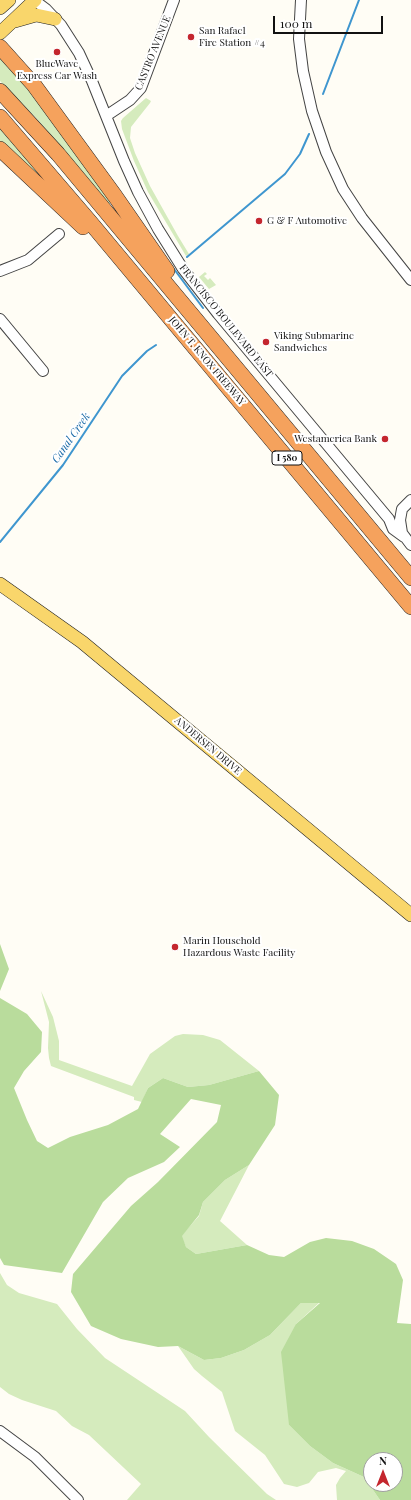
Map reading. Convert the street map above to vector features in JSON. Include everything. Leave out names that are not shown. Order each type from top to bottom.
[{"type":"highway","points":[[0,47],[34,86],[109,188],[222,351]]},
{"type":"highway","points":[[0,91],[58,154],[222,351]]},
{"type":"highway","name":"JOHN T. KNOX FREEWAY","points":[[0,117],[39,161],[411,607]]},
{"type":"highway","points":[[0,149],[79,223],[163,309]]},
{"type":"highway","name":"JOHN T. KNOX FREEWAY","points":[[222,351],[411,578]]},
{"type":"main road","points":[[0,8],[9,0]]},
{"type":"main road","points":[[0,33],[34,0]]},
{"type":"main road","points":[[12,22],[36,15],[55,19]]},
{"type":"main road","name":"ANDERSEN DRIVE","points":[[0,584],[82,642],[411,914]]},
{"type":"street","name":"FRANCISCO BOULEVARD EAST","points":[[34,0],[55,19],[81,57],[122,158],[138,192],[158,229],[183,269],[210,304],[389,519],[393,529],[404,537],[411,545]]},
{"type":"street","name":"CASTRO AVENUE","points":[[106,116],[130,100],[141,88],[174,0]]},
{"type":"street","points":[[301,0],[299,40],[303,71],[312,111],[326,152],[343,188],[362,218],[411,280]]},
{"type":"street","points":[[0,271],[28,260],[59,234]]},
{"type":"street","points":[[0,318],[43,371]]},
{"type":"street","name":"FRANCISCO BOULEVARD EAST","points":[[404,537],[401,530],[400,520],[401,514],[408,503]]},
{"type":"street","points":[[389,519],[397,508],[408,503]]},
{"type":"street","points":[[0,1431],[35,1457],[78,1500]]},
{"type":"green space","points":[[0,55],[22,79],[113,200],[109,204],[37,119],[0,81]]},
{"type":"green space","points":[[146,98],[151,101],[131,127],[130,138],[150,186],[189,254],[186,256],[148,192],[122,129],[121,121],[123,118]]},
{"type":"green space","points":[[0,126],[54,190],[0,145]]},
{"type":"green space","points":[[205,272],[207,274],[204,276],[208,280],[210,278],[216,285],[209,289],[199,277]]},
{"type":"green space","points":[[0,944],[9,969],[0,991]]},
{"type":"green space","points":[[41,991],[53,1017],[59,1041],[59,1060],[132,1086],[150,1054],[175,1036],[183,1034],[203,1035],[220,1040],[259,1071],[209,1085],[188,1087],[163,1078],[148,1088],[142,1102],[134,1100],[134,1097],[51,1066],[48,1048],[49,1022]]},
{"type":"green space","points":[[0,998],[27,1014],[42,1032],[41,1052],[24,1071],[14,1088],[37,1141],[48,1148],[70,1137],[108,1125],[138,1109],[148,1088],[163,1078],[188,1087],[209,1085],[259,1071],[279,1095],[275,1125],[249,1165],[225,1180],[203,1202],[199,1215],[182,1236],[186,1247],[196,1254],[247,1245],[269,1255],[284,1257],[310,1242],[326,1238],[352,1241],[374,1249],[396,1264],[403,1280],[397,1323],[411,1324],[411,1500],[380,1500],[374,1492],[403,1492],[403,1452],[363,1452],[363,1477],[333,1463],[310,1446],[289,1425],[281,1352],[296,1324],[320,1303],[301,1303],[270,1335],[244,1350],[221,1358],[204,1360],[178,1346],[158,1347],[121,1339],[91,1326],[71,1292],[73,1274],[131,1206],[158,1182],[217,1122],[221,1105],[191,1099],[160,1134],[180,1147],[164,1162],[128,1178],[103,1202],[62,1273],[4,1265],[0,1258]]},
{"type":"green space","points":[[249,1165],[220,1221],[247,1245],[196,1254],[186,1247],[181,1236],[199,1216],[203,1202],[225,1180]]},
{"type":"green space","points":[[0,1273],[7,1285],[19,1293],[57,1304],[77,1329],[105,1358],[185,1411],[267,1494],[276,1500],[127,1500],[141,1484],[89,1435],[72,1426],[56,1411],[22,1400],[9,1394],[0,1387]]},
{"type":"green space","points":[[320,1302],[296,1324],[289,1425],[310,1446],[333,1463],[363,1477],[363,1492],[374,1492],[380,1500],[337,1500],[336,1485],[346,1471],[336,1468],[318,1472],[309,1483],[297,1487],[284,1484],[265,1455],[235,1431],[222,1392],[194,1369],[178,1346],[204,1360],[221,1358],[244,1350],[270,1335],[301,1303]]},
{"type":"waterway","name":"Canal Creek","points":[[323,94],[359,0]]},
{"type":"waterway","name":"Canal Creek","points":[[187,257],[285,174],[300,154],[309,134]]},
{"type":"waterway","name":"Canal Creek","points":[[174,269],[203,308]]},
{"type":"waterway","name":"Canal Creek","points":[[0,542],[63,465],[122,376],[147,351],[156,345]]},
{"type":"place","name":"San Rafael Fire Station #4","points":[[191,37]]},
{"type":"place","name":"BlueWave Express Car Wash","points":[[57,52]]},
{"type":"place","name":"G & F Automotive","points":[[259,221]]},
{"type":"place","name":"Viking Submarine Sandwiches","points":[[266,342]]},
{"type":"place","name":"Westamerica Bank","points":[[385,439]]},
{"type":"place","name":"Marin Household Hazardous Waste Facility","points":[[175,947]]}]
